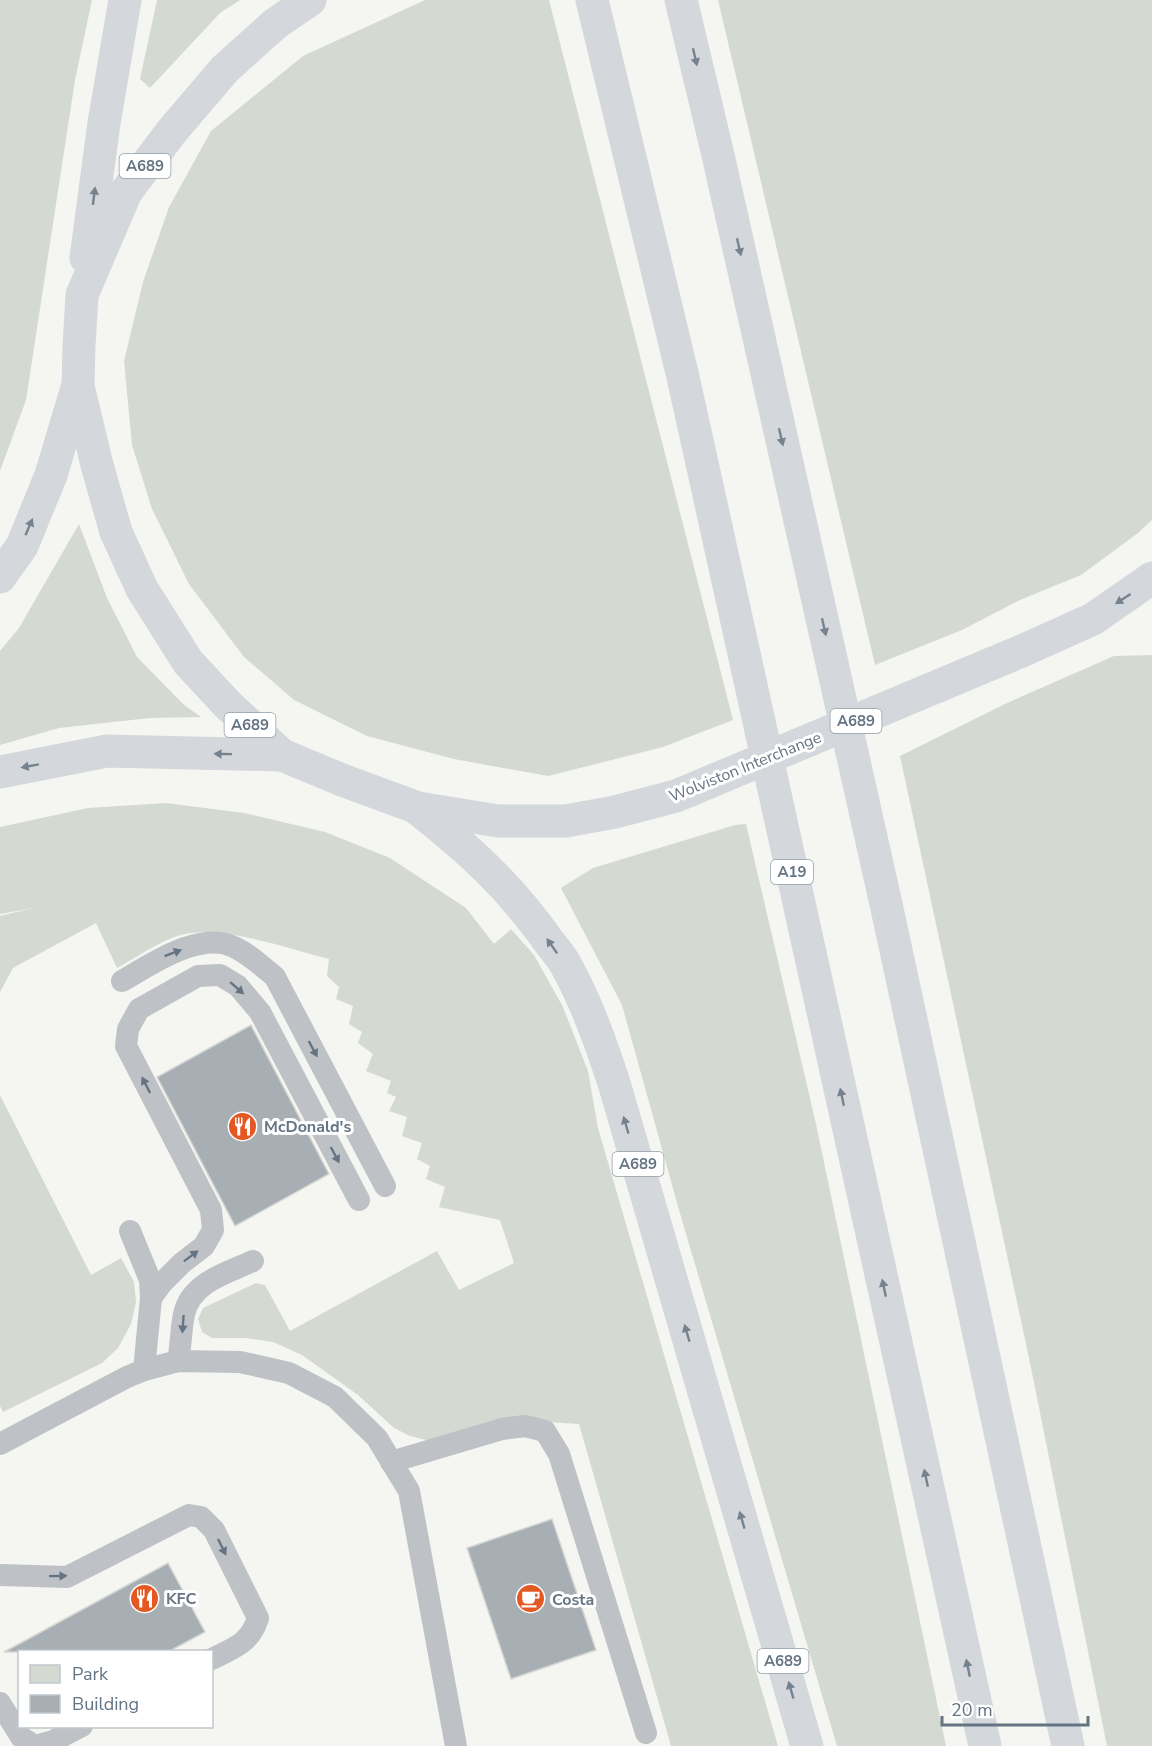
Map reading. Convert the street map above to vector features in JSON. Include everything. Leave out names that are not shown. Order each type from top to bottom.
[{"type":"highway","points":[[82,295],[104,123],[125,0]]},
{"type":"highway","name":"Wolviston Interchange","points":[[310,0],[275,24],[225,69],[172,131],[126,192],[82,295],[78,386],[116,532],[142,589],[188,662],[227,704],[282,755],[417,808],[498,821],[566,821],[615,812],[676,796],[1024,650],[1092,619],[1152,578]]},
{"type":"highway","name":"A19","points":[[592,0],[683,377],[985,1746]]},
{"type":"highway","points":[[681,0],[718,155],[886,904],[1068,1746]]},
{"type":"highway","name":"A689","points":[[0,578],[21,546],[51,475],[78,386]]},
{"type":"highway","name":"A689","points":[[0,772],[107,751],[282,755]]},
{"type":"highway","name":"A689","points":[[417,808],[467,848],[510,892],[536,923],[567,967],[594,1024],[614,1083],[807,1746]]},
{"type":"lane","points":[[122,981],[168,954],[203,943],[231,945],[251,957],[275,977],[385,1186]]},
{"type":"lane","points":[[152,1298],[162,1283],[204,1246],[213,1230],[211,1210],[126,1046],[128,1029],[139,1009],[198,976],[220,975],[238,986],[260,1012],[359,1200]]},
{"type":"lane","points":[[130,1231],[150,1280],[152,1298],[144,1370]]},
{"type":"lane","points":[[178,1361],[184,1313],[194,1294],[209,1281],[253,1261]]},
{"type":"lane","points":[[0,1444],[127,1377],[178,1361],[240,1362],[289,1373],[335,1397],[377,1438],[409,1491],[456,1746]]},
{"type":"lane","points":[[392,1462],[502,1429],[525,1426],[545,1431],[560,1454],[646,1733]]},
{"type":"lane","points":[[0,1575],[67,1577],[189,1515],[201,1517],[214,1530],[258,1618],[253,1632],[240,1644],[213,1658]]},
{"type":"lane","points":[[0,1703],[21,1737],[35,1746],[53,1742],[78,1728]]},
{"type":"green space","points":[[0,0],[92,0],[75,80],[26,400],[0,471]]},
{"type":"green space","points":[[157,0],[240,0],[220,13],[150,88],[140,79]]},
{"type":"green space","points":[[425,0],[549,0],[733,720],[663,747],[548,776],[454,759],[367,736],[294,700],[244,657],[189,584],[152,509],[132,445],[124,361],[143,282],[169,207],[211,131],[303,56]]},
{"type":"green space","points":[[718,0],[1152,0],[1152,520],[1081,575],[1020,600],[962,630],[875,665]]},
{"type":"green space","points":[[79,524],[107,598],[137,657],[184,705],[201,717],[150,718],[59,728],[0,745],[0,651],[19,628]]},
{"type":"green space","points":[[1152,655],[1152,1746],[1107,1746],[1029,1358],[900,756],[1007,703],[1114,656]]},
{"type":"green space","points":[[166,803],[244,813],[325,832],[390,858],[466,908],[494,944],[511,929],[534,955],[563,1007],[588,1071],[598,1128],[778,1746],[671,1746],[579,1424],[500,1419],[430,1441],[410,1436],[394,1428],[358,1395],[302,1355],[273,1342],[245,1338],[212,1338],[202,1332],[198,1319],[203,1308],[256,1283],[265,1285],[290,1331],[437,1251],[459,1290],[514,1263],[500,1220],[439,1207],[445,1187],[426,1179],[430,1166],[417,1159],[422,1143],[402,1136],[407,1117],[389,1111],[396,1097],[387,1093],[391,1081],[366,1071],[373,1054],[358,1043],[362,1032],[349,1024],[353,1006],[336,999],[339,987],[327,976],[329,959],[251,938],[209,932],[174,937],[117,968],[96,923],[13,968],[0,992],[0,916],[33,908],[0,914],[0,827],[88,808]]},
{"type":"green space","points":[[746,824],[816,1124],[946,1746],[837,1746],[679,1210],[622,1005],[561,888],[593,868],[735,825]]},
{"type":"green space","points":[[0,1095],[91,1275],[121,1258],[134,1282],[136,1302],[131,1324],[118,1348],[102,1363],[3,1412],[0,1406]]},
{"type":"building","name":"McDonald's","points":[[251,1025],[329,1174],[235,1226],[157,1077]]},
{"type":"building","name":"Costa","points":[[552,1519],[596,1650],[511,1679],[467,1548]]},
{"type":"building","name":"KFC","points":[[168,1563],[205,1632],[172,1650],[18,1650],[18,1652],[4,1652]]},
{"type":"place","name":"McDonald's","points":[[243,1126]]},
{"type":"place","name":"KFC","points":[[145,1598]]},
{"type":"place","name":"Costa","points":[[531,1599]]}]
